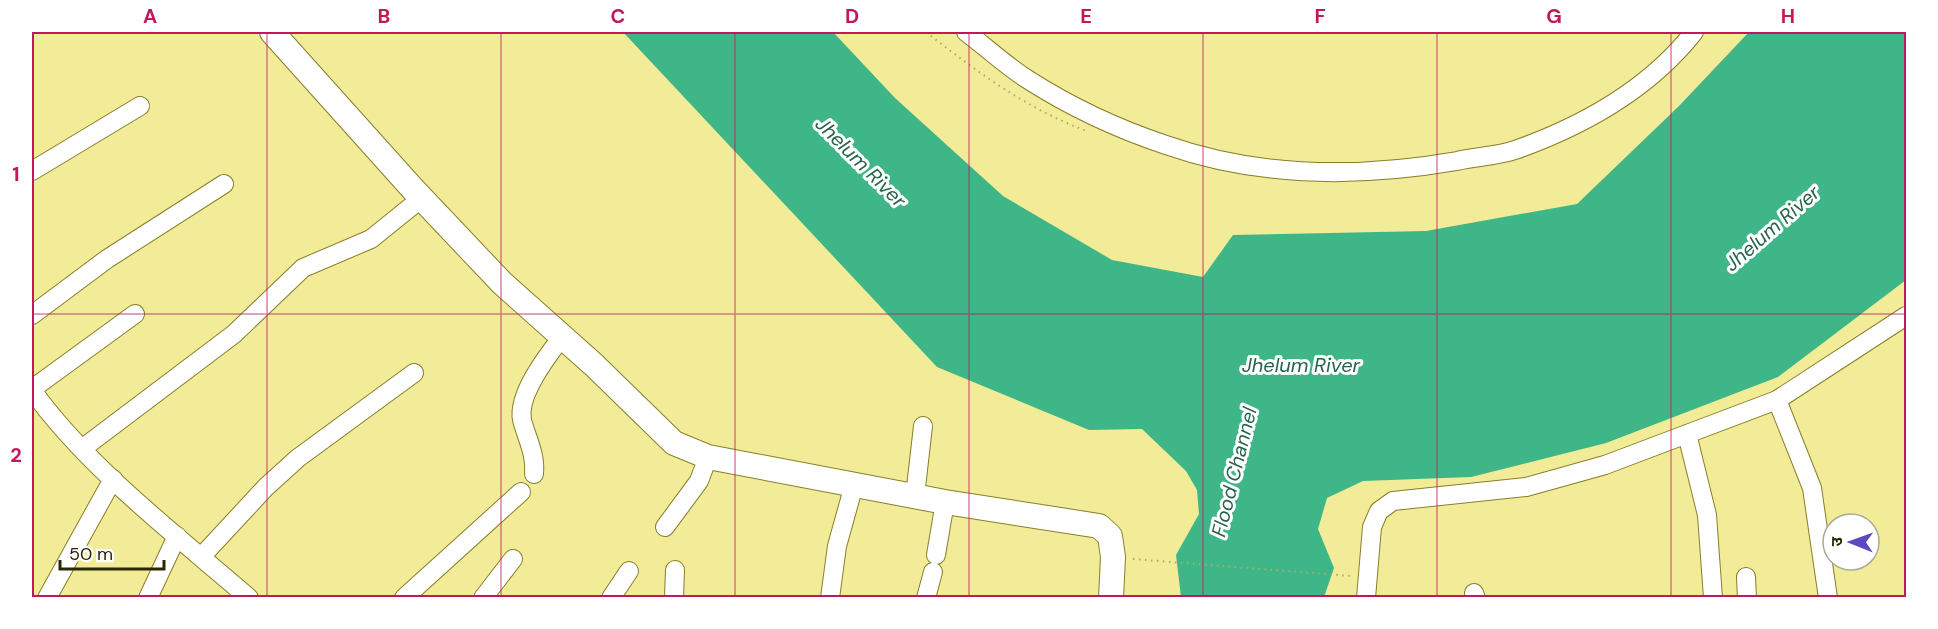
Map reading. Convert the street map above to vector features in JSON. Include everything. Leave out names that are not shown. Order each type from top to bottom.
[{"type":"main road","points":[[272,32],[502,283],[674,443],[708,458],[945,502],[1099,526],[1110,536],[1113,557],[1111,597]]},
{"type":"street","points":[[966,32],[1027,79],[1119,127],[1167,146],[1213,159],[1285,172],[1356,173],[1433,165],[1512,151],[1539,141],[1626,97],[1677,52],[1694,32]]},
{"type":"street","points":[[32,171],[140,106]]},
{"type":"street","points":[[32,315],[107,259],[224,184]]},
{"type":"street","points":[[83,448],[234,334],[303,268],[371,239],[423,197]]},
{"type":"street","points":[[135,314],[32,389],[43,405],[113,478],[249,597]]},
{"type":"street","points":[[1366,597],[1372,527],[1374,518],[1386,504],[1425,496],[1470,495],[1526,488],[1605,465],[1777,400],[1906,316]]},
{"type":"street","points":[[534,474],[534,456],[523,421],[522,404],[544,358],[562,337]]},
{"type":"street","points":[[201,557],[266,487],[298,458],[414,373]]},
{"type":"street","points":[[1777,400],[1812,488],[1828,597]]},
{"type":"street","points":[[32,420],[43,405]]},
{"type":"street","points":[[915,496],[923,426]]},
{"type":"street","points":[[1687,434],[1707,515],[1713,597]]},
{"type":"street","points":[[664,527],[699,481],[708,458]]},
{"type":"street","points":[[46,597],[113,478]]},
{"type":"street","points":[[830,597],[837,546],[854,485]]},
{"type":"street","points":[[404,597],[521,492]]},
{"type":"street","points":[[926,597],[935,563],[945,502]]},
{"type":"street","points":[[148,597],[177,536]]},
{"type":"street","points":[[483,597],[513,559]]},
{"type":"street","points":[[674,597],[675,570]]},
{"type":"street","points":[[612,597],[629,571]]},
{"type":"street","points":[[1746,577],[1747,597]]},
{"type":"path","points":[[1138,559],[1343,578]]},
{"type":"water","points":[[623,32],[833,32],[895,98],[1003,196],[1112,260],[1203,277],[1233,235],[1426,231],[1577,204],[1679,106],[1749,32],[1906,32],[1906,280],[1778,377],[1606,443],[1471,477],[1363,481],[1327,498],[1318,529],[1334,568],[1324,597],[1181,597],[1176,555],[1199,514],[1197,490],[1186,471],[1142,429],[1089,430],[937,367]]},
{"type":"water label","name":"Jhelum River","points":[[861,162]]},
{"type":"water label","name":"Jhelum River","points":[[1772,228]]},
{"type":"water label","name":"Jhelum River","points":[[1301,365]]},
{"type":"water label","name":"Flood Channel","points":[[1234,472]]}]
